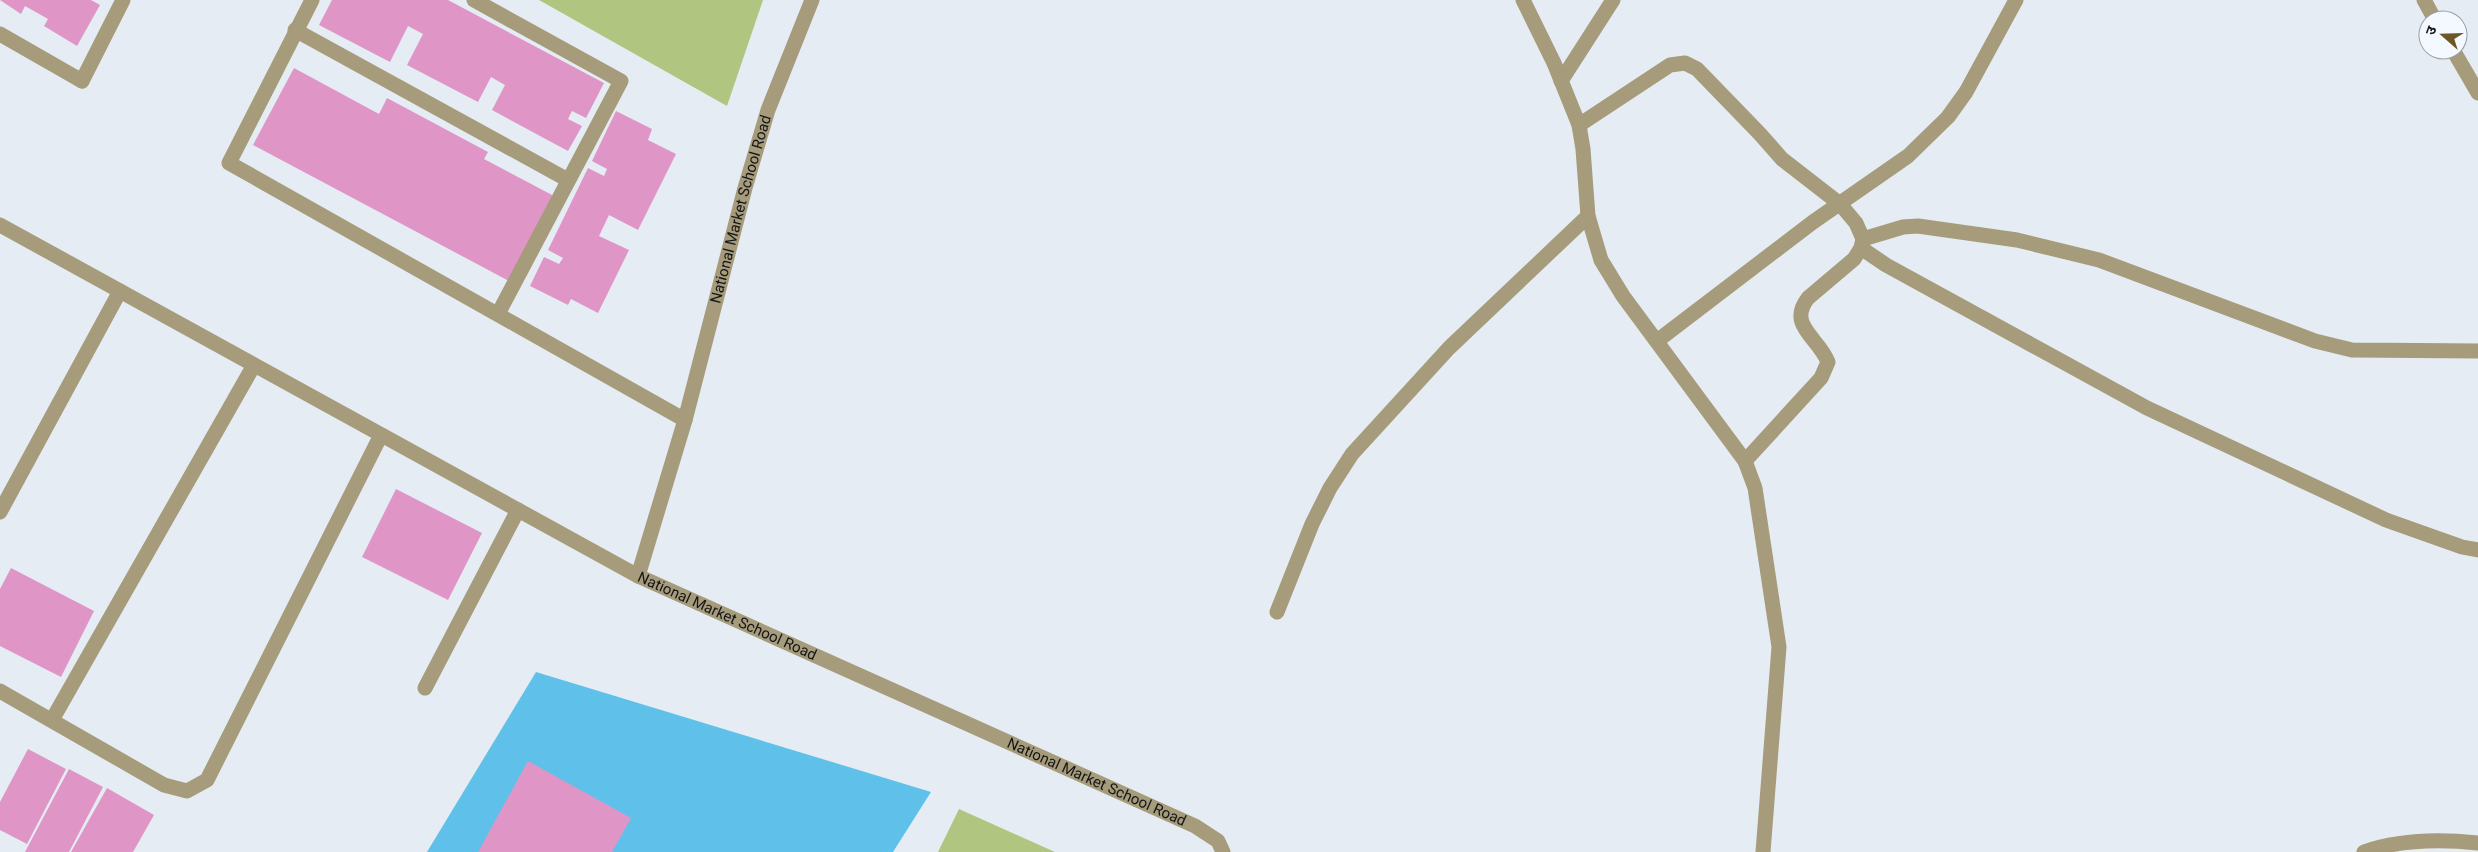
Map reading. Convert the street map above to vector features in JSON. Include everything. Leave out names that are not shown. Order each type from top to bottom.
[{"type":"street","points":[[0,34],[82,81],[124,0]]},
{"type":"street","points":[[312,0],[229,163],[685,420]]},
{"type":"street","points":[[474,0],[621,81],[498,314]]},
{"type":"street","name":"National Market School Road","points":[[812,0],[768,110],[685,420],[638,576],[1195,826],[1218,841],[1223,852]]},
{"type":"street","points":[[1523,0],[1561,81],[1579,125],[1583,149],[1588,216],[1601,260],[1623,296],[1745,461],[1755,488],[1779,647],[1762,852]]},
{"type":"street","points":[[1561,81],[1613,0]]},
{"type":"street","points":[[1657,341],[1840,204],[1908,156],[1948,117],[1966,92],[2016,0]]},
{"type":"street","points":[[296,30],[568,180]]},
{"type":"street","points":[[2459,60],[2478,93]]},
{"type":"street","points":[[1579,125],[1670,65],[1685,63],[1697,69],[1782,159],[1840,204],[1856,223],[1862,244],[1886,265],[2147,408],[2386,520],[2462,547],[2478,550]]},
{"type":"street","points":[[1277,612],[1312,524],[1330,488],[1352,454],[1449,348],[1588,216]]},
{"type":"street","points":[[0,225],[638,576]]},
{"type":"street","points":[[1745,461],[1821,378],[1828,362],[1822,349],[1802,326],[1800,318],[1802,305],[1854,259],[1862,244],[1903,227],[1918,226],[2017,240],[2099,260],[2315,341],[2352,350],[2478,351]]},
{"type":"street","points":[[0,512],[120,291]]},
{"type":"street","points":[[52,720],[254,365]]},
{"type":"street","points":[[0,691],[164,785],[187,791],[207,780],[382,435]]},
{"type":"street","points":[[425,688],[518,510]]},
{"type":"street","points":[[2364,852],[2385,845],[2444,839],[2478,843]]},
{"type":"green space","points":[[539,0],[763,0],[727,106]]},
{"type":"green space","points":[[959,809],[1055,852],[938,852]]},
{"type":"water","points":[[536,672],[931,792],[893,852],[427,852]]},
{"type":"building","points":[[0,0],[91,0],[100,5],[77,46],[44,26],[48,19],[25,6],[21,14]]},
{"type":"building","points":[[332,0],[448,0],[604,83],[586,118],[572,111],[568,119],[582,126],[568,151],[492,110],[505,85],[491,77],[478,102],[407,65],[423,34],[408,26],[390,62],[319,25]]},
{"type":"building","points":[[294,68],[379,114],[387,98],[488,152],[484,159],[554,196],[509,281],[253,145]]},
{"type":"building","points":[[616,111],[652,129],[648,140],[676,154],[638,230],[609,215],[599,236],[629,250],[598,313],[571,299],[568,305],[530,286],[544,257],[559,264],[563,258],[548,250],[588,168],[604,176],[607,169],[592,161]]},
{"type":"building","points":[[396,489],[482,533],[448,600],[362,557]]},
{"type":"building","points":[[11,568],[94,611],[61,677],[0,646],[0,589]]},
{"type":"building","points":[[28,749],[66,769],[27,844],[0,830],[0,802]]},
{"type":"building","points":[[528,761],[631,818],[612,852],[478,852]]},
{"type":"building","points":[[69,769],[103,787],[69,852],[25,852]]},
{"type":"building","points":[[107,788],[154,815],[133,852],[71,852]]}]
